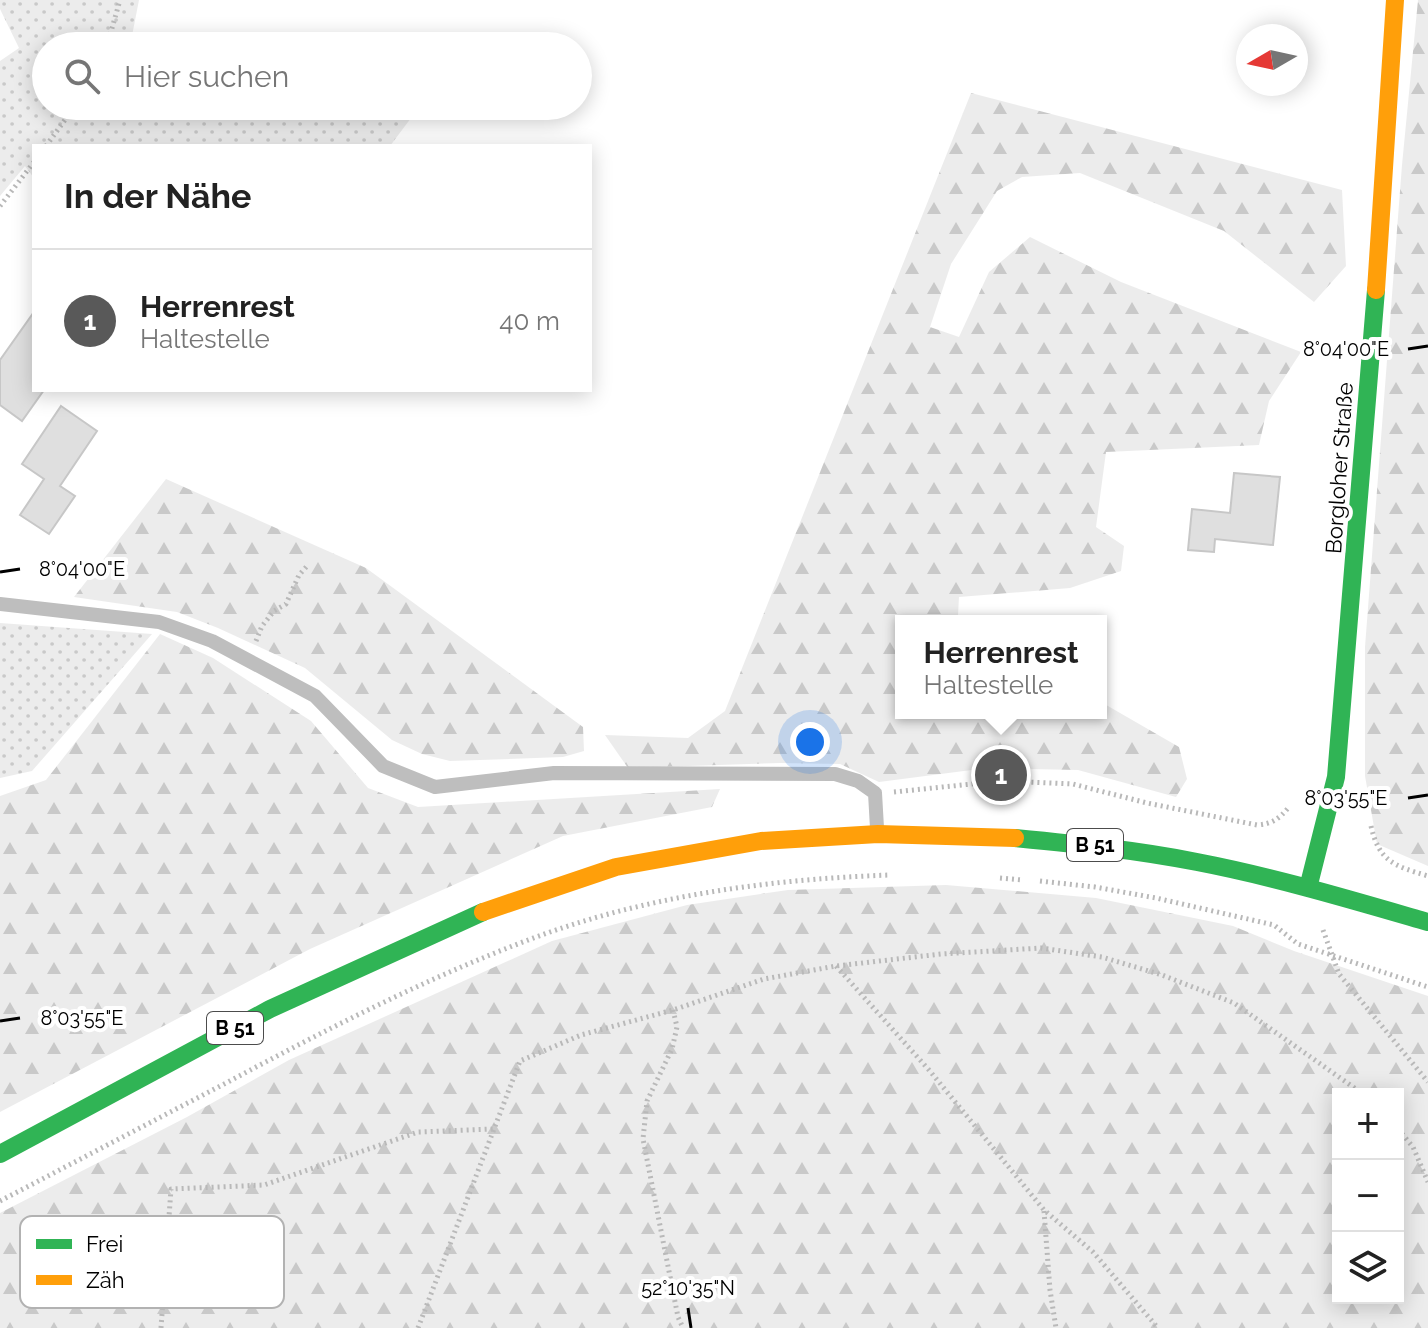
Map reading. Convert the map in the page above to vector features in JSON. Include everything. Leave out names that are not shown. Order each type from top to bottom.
[{"type":"main road","name":"Borgloher Straße","points":[[1308,888],[1336,777],[1343,712],[1379,255],[1395,0]]},
{"type":"main road","name":"B 51","points":[[0,1154],[270,1009],[475,915],[616,867],[761,841],[878,834],[1011,838],[1099,846],[1198,862],[1308,888],[1428,922]]},
{"type":"lane","points":[[0,604],[159,622],[212,641],[315,696],[383,766],[435,787],[554,773],[835,774],[858,781],[875,793],[878,834]]},
{"type":"path","points":[[111,32],[120,0]]},
{"type":"path","points":[[47,144],[65,120]]},
{"type":"path","points":[[0,206],[32,165]]},
{"type":"path","points":[[250,661],[262,626],[274,611],[286,604],[299,575],[307,566]]},
{"type":"path","points":[[875,793],[1001,781],[1073,784],[1147,803],[1257,825],[1279,818],[1289,807]]},
{"type":"path","points":[[1371,826],[1380,852],[1389,862],[1428,876]]},
{"type":"path","points":[[0,1201],[374,1007],[551,932],[690,895],[791,880],[897,874]]},
{"type":"path","points":[[998,878],[1095,887],[1274,925],[1298,944],[1428,987]]},
{"type":"path","points":[[418,1328],[520,1061],[581,1035],[673,1010],[764,979],[836,966],[941,954],[1041,948],[1102,957],[1162,975],[1234,1003],[1354,1088]]},
{"type":"path","points":[[1331,954],[1339,974],[1428,1082]]},
{"type":"path","points":[[836,966],[929,1070],[1044,1210],[1093,1252],[1158,1328]]},
{"type":"path","points":[[673,1010],[677,1027],[672,1049],[647,1101],[643,1139],[678,1317],[683,1328]]},
{"type":"path","points":[[169,1216],[171,1189],[264,1185],[418,1132],[494,1129]]},
{"type":"path","points":[[1404,1136],[1413,1147],[1428,1182]]},
{"type":"path","points":[[1044,1210],[1056,1328]]},
{"type":"path","points":[[161,1328],[162,1308]]},
{"type":"green space","points":[[0,0],[139,0],[133,32],[32,32],[32,120],[410,120],[392,144],[32,144],[32,175],[25,166],[0,196],[0,61],[19,48],[0,9]]},
{"type":"green space","points":[[1418,0],[1428,0],[1428,866],[1377,844],[1365,776],[1365,647],[1402,165]]},
{"type":"green space","points":[[971,93],[1342,190],[1346,266],[1314,302],[1224,231],[1080,173],[1022,177],[997,191],[951,264],[930,327],[959,337],[989,272],[1030,237],[1121,282],[1301,352],[1269,401],[1259,445],[1106,452],[1096,527],[1124,546],[1121,571],[1070,588],[959,597],[958,615],[895,615],[895,719],[1107,719],[1107,705],[1179,747],[1187,779],[1176,797],[1078,770],[987,768],[879,782],[840,764],[628,768],[605,735],[688,738],[725,711]]},
{"type":"green space","points":[[166,479],[366,568],[583,727],[584,751],[563,757],[450,761],[422,754],[392,740],[305,668],[218,628],[177,612],[74,597]]},
{"type":"green space","points":[[0,623],[152,634],[32,771],[0,778]]},
{"type":"green space","points":[[160,634],[213,658],[311,721],[368,788],[418,807],[720,789],[712,807],[563,836],[310,949],[0,1112],[0,796],[46,780]]},
{"type":"green space","points":[[946,885],[1096,898],[1233,926],[1294,951],[1428,996],[1428,1328],[0,1328],[0,1213],[187,1117],[289,1060],[552,941],[687,905],[788,890]]},
{"type":"building","points":[[32,315],[32,392],[43,392],[22,421],[0,405],[0,360]]},
{"type":"building","points":[[61,406],[97,431],[60,486],[75,496],[49,534],[20,515],[44,479],[22,464]]},
{"type":"building","points":[[1234,473],[1280,477],[1273,545],[1215,539],[1214,552],[1188,550],[1192,509],[1230,513]]},
{"type":"traffic: fast","points":[[1308,888],[1336,777],[1376,290]]},
{"type":"traffic: fast","points":[[1015,838],[1197,862],[1342,897],[1428,922]]},
{"type":"traffic: fast","points":[[0,1154],[270,1009],[483,912]]},
{"type":"traffic: slow","points":[[1376,290],[1395,0]]},
{"type":"traffic: slow","points":[[483,912],[616,867],[761,841],[878,834],[1015,838]]},
{"type":"place","name":"Herrenrest","points":[[1001,775]]}]
